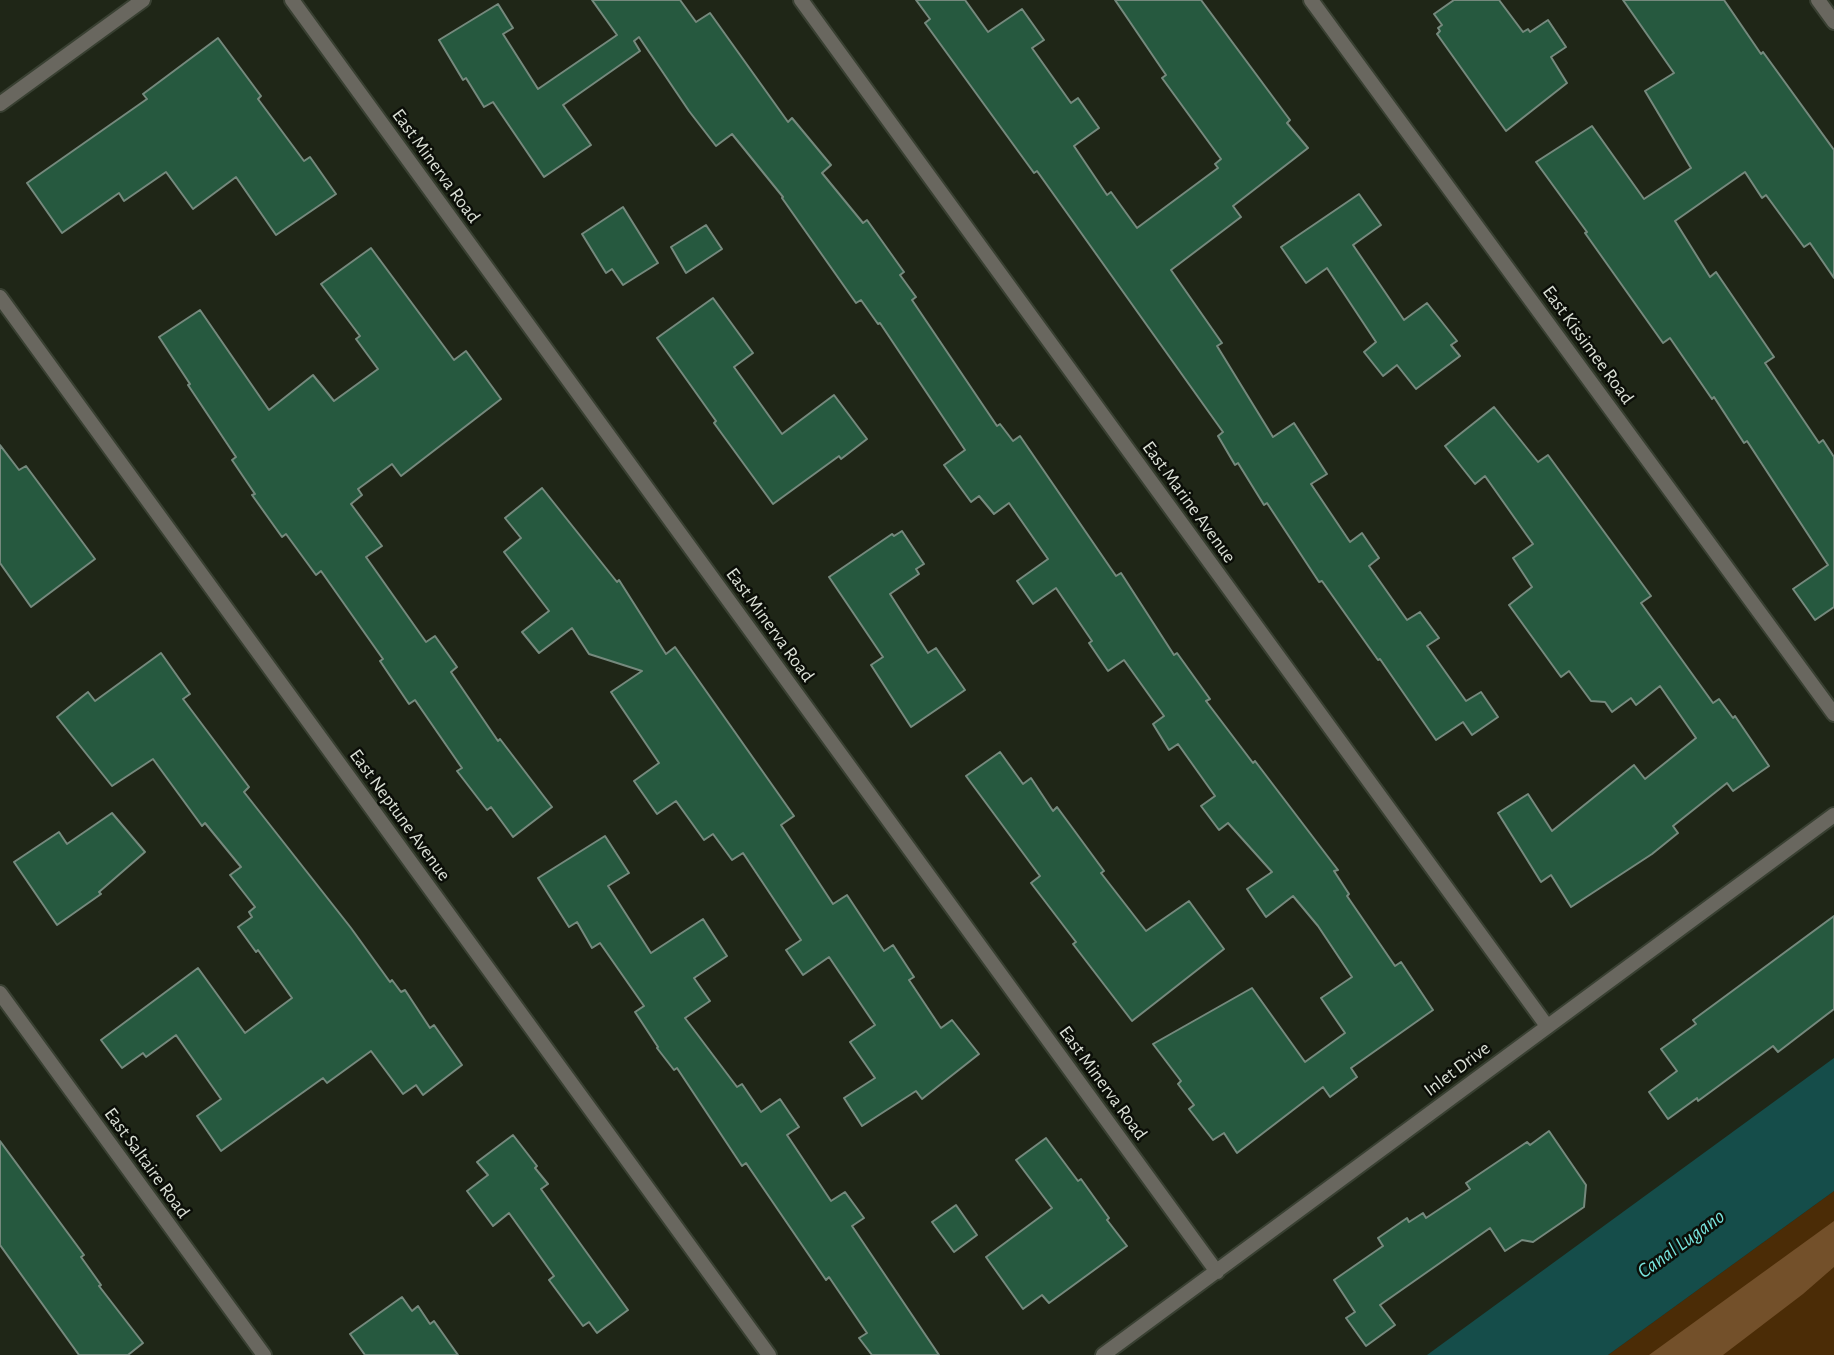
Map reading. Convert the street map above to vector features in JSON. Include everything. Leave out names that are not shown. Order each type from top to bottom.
[{"type":"street","points":[[0,104],[143,0]]},
{"type":"street","name":"East Minerva Road","points":[[292,0],[1217,1272]]},
{"type":"street","name":"East Marine Avenue","points":[[801,0],[1547,1026]]},
{"type":"street","name":"East Kissimee Road","points":[[1311,0],[1834,714]]},
{"type":"street","points":[[1818,0],[1834,22]]},
{"type":"street","name":"East Neptune Avenue","points":[[0,297],[769,1355]]},
{"type":"street","name":"Inlet Drive","points":[[1103,1355],[1834,815]]},
{"type":"street","name":"East Saltaire Road","points":[[0,993],[264,1355]]},
{"type":"shaded area","points":[[1834,1191],[1834,1355],[1608,1355]]},
{"type":"shaded area","points":[[1834,1221],[1834,1267],[1723,1355],[1649,1355]]},
{"type":"water","name":"Canal Lugano","points":[[1834,1058],[1834,1191],[1608,1355],[1427,1355]]},
{"type":"building","points":[[592,0],[680,0],[696,22],[710,13],[788,122],[792,118],[831,165],[822,173],[863,223],[867,220],[904,272],[900,275],[916,297],[912,300],[997,426],[1000,424],[1013,441],[1020,436],[1116,576],[1121,573],[1174,655],[1177,653],[1210,699],[1206,701],[1338,870],[1334,871],[1349,894],[1347,896],[1395,966],[1401,962],[1433,1010],[1351,1068],[1357,1077],[1330,1097],[1323,1087],[1237,1153],[1224,1133],[1213,1140],[1189,1109],[1194,1105],[1178,1084],[1181,1081],[1153,1044],[1252,988],[1305,1062],[1345,1033],[1321,998],[1352,977],[1318,926],[1293,896],[1266,917],[1247,889],[1272,872],[1228,823],[1219,830],[1201,806],[1215,796],[1178,744],[1169,750],[1153,724],[1164,716],[1124,660],[1108,671],[1089,643],[1092,641],[1056,588],[1033,604],[1017,581],[1048,559],[1009,503],[994,514],[979,496],[971,502],[944,465],[965,450],[880,323],[878,324],[861,300],[856,303],[783,197],[732,134],[716,146],[639,37],[634,41],[640,51],[563,105],[591,145],[544,177],[493,102],[484,107],[466,78],[463,80],[439,40],[498,4],[513,28],[503,34],[538,89],[617,35]]},
{"type":"building","points":[[916,0],[965,0],[988,32],[1022,9],[1044,40],[1032,48],[1071,103],[1078,98],[1099,128],[1074,146],[1107,195],[1111,192],[1137,228],[1218,168],[1215,164],[1221,159],[1162,78],[1166,75],[1115,0],[1201,0],[1290,120],[1287,123],[1308,148],[1233,206],[1241,217],[1171,270],[1222,343],[1217,346],[1273,437],[1294,423],[1327,474],[1311,484],[1350,542],[1362,533],[1379,558],[1369,566],[1407,620],[1420,612],[1439,638],[1427,646],[1466,701],[1481,692],[1498,717],[1472,735],[1463,722],[1436,740],[1380,659],[1378,660],[1322,581],[1319,582],[1267,503],[1264,505],[1238,463],[1235,465],[1218,436],[1223,432],[1037,171],[1034,173],[925,23],[930,19]]},
{"type":"building","points":[[1454,0],[1499,0],[1523,32],[1528,29],[1530,32],[1548,20],[1566,47],[1551,57],[1567,83],[1506,131],[1437,34],[1442,25],[1434,14]]},
{"type":"building","points":[[1623,0],[1724,0],[1834,150],[1834,278],[1810,243],[1804,247],[1766,195],[1762,198],[1745,172],[1675,221],[1710,277],[1716,272],[1774,357],[1765,363],[1819,443],[1823,440],[1834,457],[1834,607],[1815,620],[1793,589],[1828,565],[1747,441],[1744,443],[1670,338],[1663,343],[1536,162],[1592,126],[1644,199],[1691,168],[1645,91],[1674,73]]},
{"type":"building","points":[[218,38],[261,96],[258,99],[304,161],[310,157],[336,194],[276,235],[236,177],[193,209],[166,172],[124,201],[119,193],[62,233],[27,183],[147,99],[143,94]]},
{"type":"building","points":[[1359,194],[1381,225],[1353,245],[1404,320],[1427,303],[1457,341],[1451,345],[1460,356],[1416,389],[1397,365],[1383,376],[1364,352],[1376,342],[1327,268],[1306,283],[1281,247]]},
{"type":"building","points":[[623,207],[658,263],[623,285],[612,269],[606,273],[582,234]]},
{"type":"building","points":[[706,225],[722,249],[686,273],[671,247]]},
{"type":"building","points":[[371,248],[454,360],[466,351],[501,399],[401,476],[392,464],[358,489],[362,495],[351,504],[382,546],[366,557],[426,642],[435,636],[457,667],[451,672],[498,741],[500,739],[552,807],[513,837],[491,807],[487,810],[457,771],[462,768],[415,700],[409,704],[380,661],[383,659],[321,571],[316,575],[286,534],[282,537],[252,495],[255,494],[232,460],[236,457],[159,337],[200,310],[269,410],[313,375],[334,401],[378,369],[356,339],[360,336],[321,284]]},
{"type":"building","points":[[713,298],[753,353],[734,367],[782,434],[834,395],[867,439],[773,504],[657,338]]},
{"type":"building","points":[[1494,407],[1538,462],[1548,455],[1651,596],[1641,603],[1713,703],[1719,699],[1733,718],[1735,716],[1769,766],[1733,791],[1727,783],[1673,826],[1678,833],[1652,854],[1571,907],[1551,875],[1541,882],[1498,813],[1528,794],[1552,831],[1634,765],[1645,779],[1696,738],[1660,686],[1636,705],[1631,698],[1612,712],[1605,702],[1591,701],[1569,671],[1561,677],[1509,605],[1532,587],[1513,558],[1533,544],[1485,476],[1475,484],[1445,446]]},
{"type":"building","points":[[0,445],[19,470],[26,466],[95,559],[31,607],[0,563]]},
{"type":"building","points":[[542,488],[617,582],[619,580],[666,654],[675,647],[794,816],[781,825],[833,904],[847,895],[884,951],[893,945],[914,977],[909,980],[941,1028],[952,1020],[979,1054],[922,1099],[916,1091],[862,1126],[844,1098],[875,1078],[850,1042],[875,1025],[829,957],[803,975],[786,950],[801,940],[743,853],[732,860],[713,834],[704,840],[676,801],[657,814],[634,781],[659,763],[611,692],[642,671],[589,654],[572,628],[539,653],[522,632],[549,611],[504,552],[521,538],[505,518]]},
{"type":"building","points":[[902,531],[924,564],[916,569],[919,574],[890,594],[928,653],[936,648],[965,690],[911,727],[871,665],[883,657],[829,577],[892,534],[894,536]]},
{"type":"building","points":[[161,653],[190,694],[183,699],[249,787],[244,792],[390,982],[392,980],[401,992],[405,990],[430,1028],[434,1025],[462,1065],[423,1095],[416,1085],[403,1094],[371,1051],[327,1083],[323,1078],[221,1151],[197,1116],[221,1099],[176,1035],[146,1057],[143,1053],[122,1068],[101,1040],[198,968],[245,1033],[292,998],[238,927],[252,917],[249,912],[255,907],[230,875],[241,867],[205,823],[202,826],[153,759],[112,786],[57,717],[88,692],[95,701]]},
{"type":"building","points":[[1000,752],[1023,784],[1031,778],[1053,811],[1057,807],[1104,871],[1101,873],[1146,931],[1189,901],[1224,949],[1132,1021],[1073,944],[1076,942],[1031,883],[1040,876],[966,776]]},
{"type":"building","points":[[112,813],[145,852],[99,892],[101,894],[57,925],[14,862],[59,832],[67,844]]},
{"type":"building","points":[[605,836],[629,873],[608,886],[651,953],[703,919],[727,956],[694,978],[710,1001],[685,1018],[737,1087],[742,1084],[761,1112],[780,1099],[799,1127],[787,1135],[831,1201],[845,1192],[864,1218],[852,1226],[939,1355],[872,1355],[859,1338],[867,1333],[829,1277],[826,1280],[746,1163],[742,1166],[677,1068],[674,1070],[657,1048],[635,1012],[644,1006],[600,943],[592,948],[577,922],[569,927],[538,878]]},
{"type":"building","points":[[1834,916],[1834,1009],[1778,1052],[1773,1046],[1698,1101],[1697,1098],[1668,1119],[1649,1092],[1677,1071],[1661,1049],[1696,1024],[1693,1020]]},
{"type":"building","points":[[1549,1131],[1586,1185],[1584,1207],[1533,1242],[1522,1240],[1505,1251],[1490,1228],[1380,1305],[1395,1325],[1366,1346],[1346,1318],[1355,1312],[1334,1280],[1383,1246],[1378,1238],[1407,1218],[1409,1222],[1423,1213],[1426,1218],[1470,1189],[1466,1183],[1527,1142],[1530,1145]]},
{"type":"building","points":[[513,1135],[548,1184],[541,1189],[628,1310],[597,1333],[589,1322],[583,1326],[549,1280],[554,1276],[509,1213],[493,1226],[467,1191],[488,1175],[477,1162]]},
{"type":"building","points":[[1046,1138],[1078,1181],[1081,1179],[1127,1246],[1049,1303],[1042,1295],[1023,1309],[986,1257],[1052,1208],[1016,1160]]},
{"type":"building","points":[[0,1141],[84,1255],[81,1257],[101,1285],[99,1286],[143,1343],[128,1355],[79,1355],[0,1245]]},
{"type":"building","points":[[956,1205],[977,1235],[954,1252],[932,1222]]},
{"type":"building","points":[[402,1297],[412,1311],[418,1306],[430,1324],[434,1321],[458,1355],[365,1355],[350,1334]]}]
